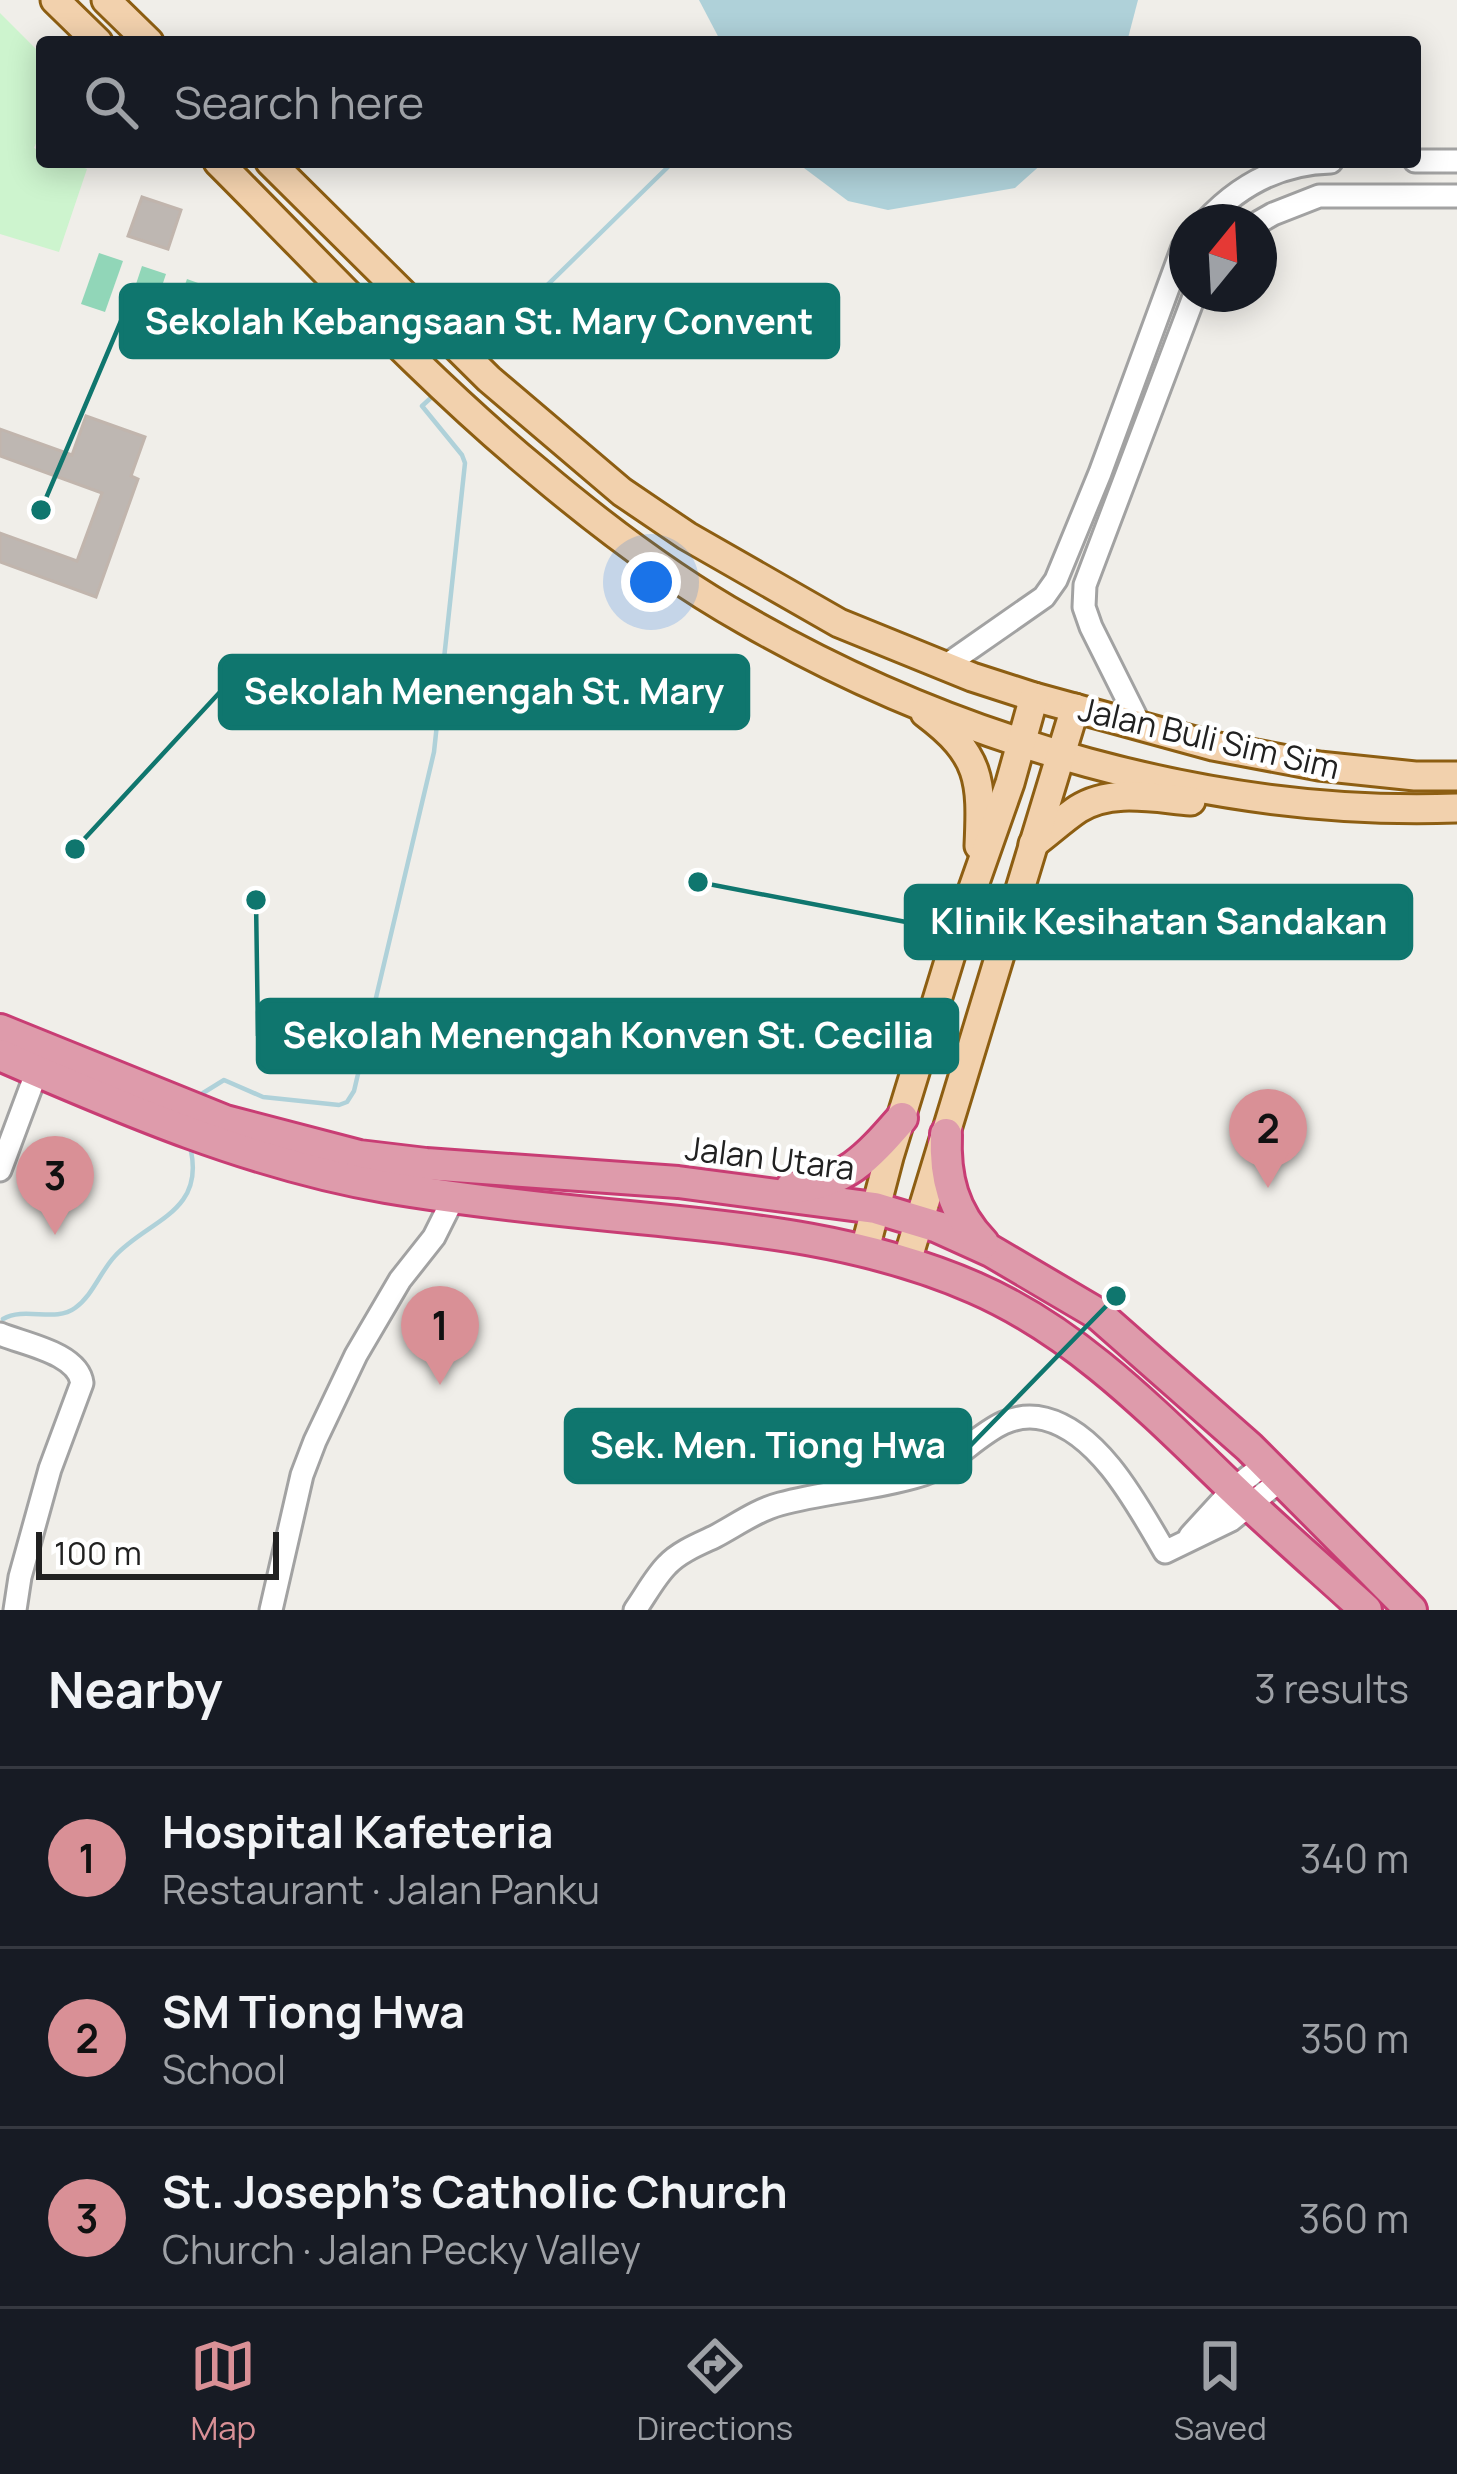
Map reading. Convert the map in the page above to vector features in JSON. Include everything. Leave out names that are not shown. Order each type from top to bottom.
[{"type":"highway","name":"Jalan Utara","points":[[0,1030],[305,1171],[454,1197],[697,1222],[865,1249],[978,1289],[1042,1324],[1113,1374],[1228,1499],[1308,1556],[1366,1610]]},
{"type":"highway","name":"Jalan Utara","points":[[0,1055],[174,1113]]},
{"type":"highway","points":[[756,1192],[839,1177],[902,1118]]},
{"type":"highway","name":"Jalan Utara","points":[[218,1131],[398,1162],[678,1182],[875,1208],[920,1220],[991,1251],[1099,1314],[1191,1393],[1411,1610]]},
{"type":"highway","points":[[946,1134],[944,1159],[952,1196],[969,1228],[991,1251]]},
{"type":"highway","points":[[678,1182],[700,1212],[697,1222]]},
{"type":"main road","points":[[55,0],[92,36]]},
{"type":"main road","points":[[106,0],[142,36]]},
{"type":"main road","points":[[224,168],[427,374],[538,472],[668,572],[742,619],[917,707],[944,728],[972,764],[981,796],[978,874]]},
{"type":"main road","name":"Jalan Buli Sim Sim","points":[[276,168],[488,379],[622,492],[687,536],[839,623],[1034,697],[1213,746],[1318,766],[1457,776]]},
{"type":"main road","points":[[889,693],[1060,754],[1075,709]]},
{"type":"main road","points":[[865,1249],[1034,697]]},
{"type":"main road","name":"Jalan Buli Sim Sim","points":[[908,1261],[1060,754],[1171,782],[1290,801],[1364,808],[1457,808]]},
{"type":"main road","points":[[1033,844],[1078,809],[1124,795],[1254,805],[1290,801]]},
{"type":"street","points":[[1421,161],[1457,160]]},
{"type":"street","points":[[1221,204],[1262,176],[1287,168]]},
{"type":"street","points":[[1277,212],[1319,196],[1457,196]]},
{"type":"street","points":[[945,666],[1044,598],[1056,580],[1169,286]]},
{"type":"street","points":[[1141,727],[1091,626],[1084,607],[1085,585],[1188,312]]},
{"type":"street","points":[[0,1170],[37,1071]]},
{"type":"street","points":[[271,1610],[302,1475],[348,1374],[400,1280],[434,1237],[454,1197]]},
{"type":"street","points":[[0,1334],[71,1364],[82,1383],[50,1469],[15,1610]]},
{"type":"street","points":[[635,1610],[668,1564],[774,1505],[926,1473],[1015,1417],[1047,1419],[1065,1426],[1108,1464],[1175,1546],[1228,1499],[1273,1472]]},
{"type":"green space","points":[[0,13],[36,49],[36,168],[87,169],[59,252],[0,234]]},
{"type":"green space","points":[[99,253],[123,261],[105,312],[81,304]]},
{"type":"green space","points":[[142,266],[166,274],[149,325],[125,317]]},
{"type":"green space","points":[[187,279],[212,288],[194,341],[168,332]]},
{"type":"water","points":[[699,0],[1138,0],[1129,36],[718,36]]},
{"type":"water","points":[[804,168],[1037,168],[1015,188],[888,210],[848,201]]},
{"type":"building","points":[[142,197],[181,210],[168,249],[128,236]]},
{"type":"building","points":[[86,416],[145,437],[131,476],[138,479],[96,597],[0,562],[0,533],[77,561],[102,493],[0,456],[0,429],[72,455]]},
{"type":"waterway","points":[[484,347],[667,168]]},
{"type":"waterway","points":[[203,1093],[224,1080],[263,1097],[339,1105],[354,1091],[434,752],[465,463],[422,406],[434,395]]},
{"type":"waterway","points":[[3,1319],[58,1314],[81,1303],[115,1256],[181,1202],[193,1172],[191,1151]]},
{"type":"place","name":"Sekolah Kebangsaan St. Mary Convent","points":[[41,510]]},
{"type":"place","name":"Sekolah Menengah St. Mary","points":[[75,849]]},
{"type":"place","name":"Klinik Kesihatan Sandakan","points":[[698,882]]},
{"type":"place","name":"Sekolah Menengah Konven St. Cecilia","points":[[256,900]]},
{"type":"place","name":"SM Tiong Hwa","points":[[1268,1188]]},
{"type":"place","name":"St. Joseph's Catholic Church","points":[[55,1235]]},
{"type":"place","name":"Sek. Men. Tiong Hwa","points":[[1116,1296]]},
{"type":"place","name":"Hospital Kafeteria","points":[[440,1385]]}]
